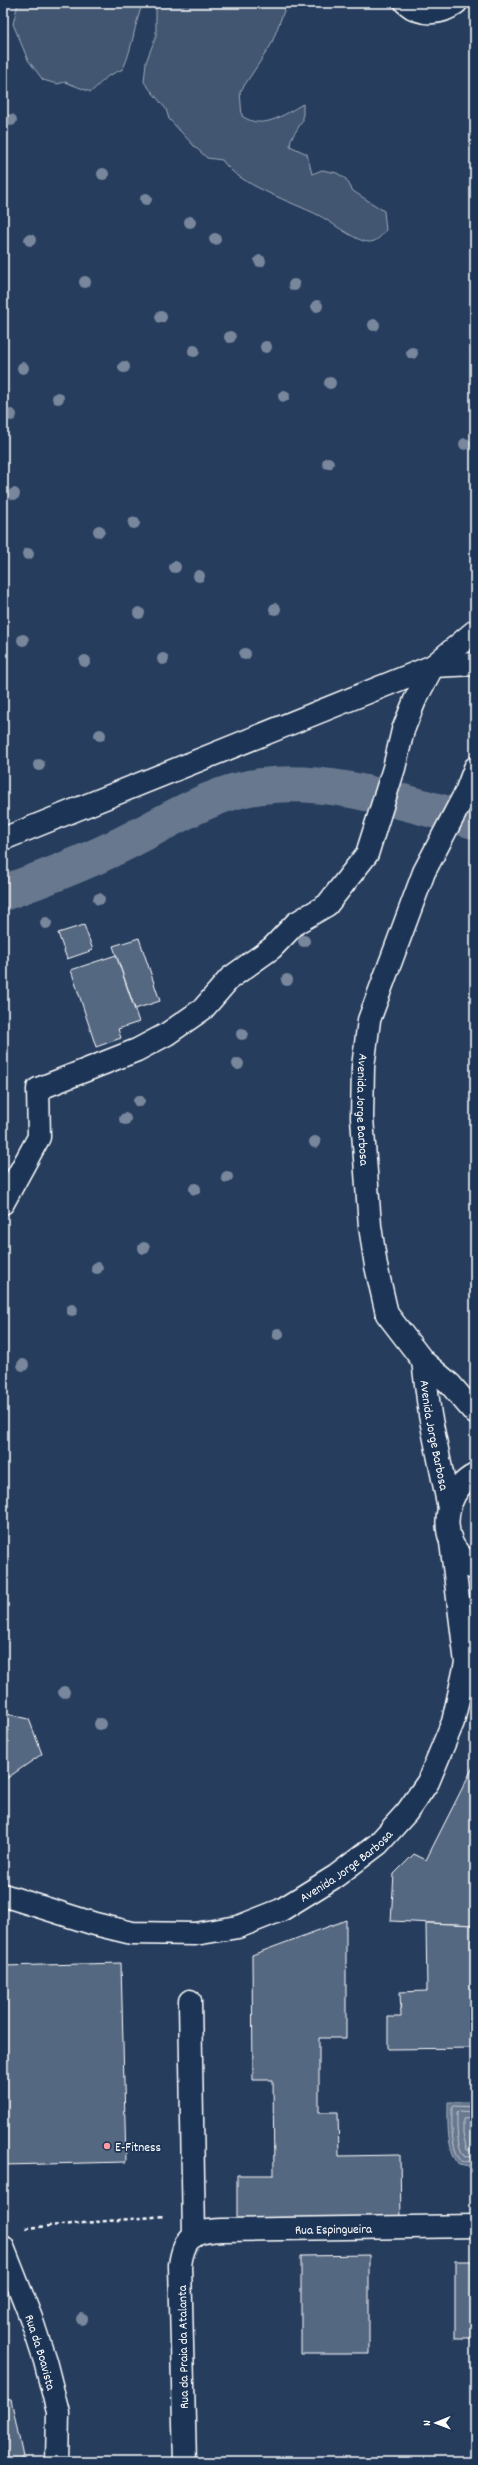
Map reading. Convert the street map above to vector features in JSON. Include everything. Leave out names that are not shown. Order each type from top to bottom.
[{"type":"street","points":[[406,3],[416,9],[428,13],[454,5]]},
{"type":"street","points":[[3,839],[433,666],[475,631]]},
{"type":"street","points":[[433,666],[475,664]]},
{"type":"street","points":[[3,1203],[39,1137],[38,1089],[137,1050],[167,1034],[203,1009],[230,978],[272,948],[296,923],[327,905],[367,854],[394,768],[403,730],[415,700],[433,666]]},
{"type":"street","name":"Avenida Jorge Barbosa","points":[[475,768],[471,787],[424,872],[369,1020],[363,1067],[362,1118],[370,1226],[376,1266],[387,1314],[423,1361],[450,1384],[475,1413]]},
{"type":"street","name":"Avenida Jorge Barbosa","points":[[3,1895],[95,1924],[132,1933],[195,1934],[238,1928],[281,1910],[336,1876],[378,1844],[407,1812],[428,1782],[453,1722],[471,1656],[447,1525],[449,1508],[430,1415],[423,1361]]},
{"type":"street","points":[[449,1508],[456,1492],[468,1479],[475,1475]]},
{"type":"street","points":[[451,1542],[461,1558],[475,1569]]},
{"type":"street","points":[[190,2001],[194,2236]]},
{"type":"street","name":"Rua Espingueira","points":[[194,2236],[206,2231],[222,2230],[475,2226]]},
{"type":"street","name":"Rua da Praia da Atalanta","points":[[185,2462],[180,2265],[182,2248],[194,2236]]},
{"type":"street","name":"Rua da Boavista","points":[[3,2247],[31,2318],[45,2361],[58,2412],[57,2462]]},
{"type":"path","points":[[19,2229],[193,2213]]},
{"type":"shaded area","points":[[18,3],[143,3],[123,69],[108,76],[91,92],[65,82],[57,84],[43,80],[28,60],[13,24]]},
{"type":"shaded area","points":[[156,3],[287,3],[271,45],[240,92],[242,116],[250,120],[265,122],[280,117],[303,104],[303,120],[291,139],[290,146],[307,154],[312,174],[322,170],[337,173],[346,179],[353,191],[384,211],[386,230],[377,240],[369,242],[358,239],[320,216],[253,185],[230,169],[222,160],[207,158],[195,147],[169,119],[166,109],[144,82],[146,62],[156,36]]},
{"type":"water","points":[[448,2102],[473,2102],[475,2165],[469,2167],[459,2165],[452,2151],[449,2135]]},
{"type":"building","points":[[84,925],[93,950],[67,959],[58,933]]},
{"type":"building","points":[[139,938],[160,1001],[135,1009],[113,946]]},
{"type":"building","points":[[116,955],[139,1022],[118,1029],[121,1038],[96,1047],[71,970]]},
{"type":"building","points":[[3,1132],[5,1144],[3,1157]]},
{"type":"building","points":[[3,1713],[29,1719],[42,1754],[3,1781]]},
{"type":"building","points":[[475,1763],[475,1925],[391,1921],[394,1874],[414,1854],[426,1860]]},
{"type":"building","points":[[346,1920],[346,2038],[319,2038],[319,2112],[338,2112],[339,2156],[400,2155],[401,2221],[237,2222],[237,2175],[274,2175],[273,2080],[253,2080],[252,1955]]},
{"type":"building","points":[[426,1923],[475,1925],[475,2048],[388,2049],[388,2017],[401,2017],[400,1992],[427,1991]]},
{"type":"building","points":[[121,1963],[126,2162],[4,2165],[3,1966]]},
{"type":"building","points":[[369,2255],[369,2354],[301,2354],[301,2256]]},
{"type":"building","points":[[455,2261],[475,2261],[475,2338],[455,2338]]},
{"type":"building","points":[[3,2398],[11,2399],[24,2462],[3,2462]]},
{"type":"waterway","points":[[3,893],[99,855],[203,803],[223,795],[262,786],[289,784],[316,785],[343,789],[396,800],[475,821]]},
{"type":"place","name":"E-Fitness","points":[[107,2146]]}]
